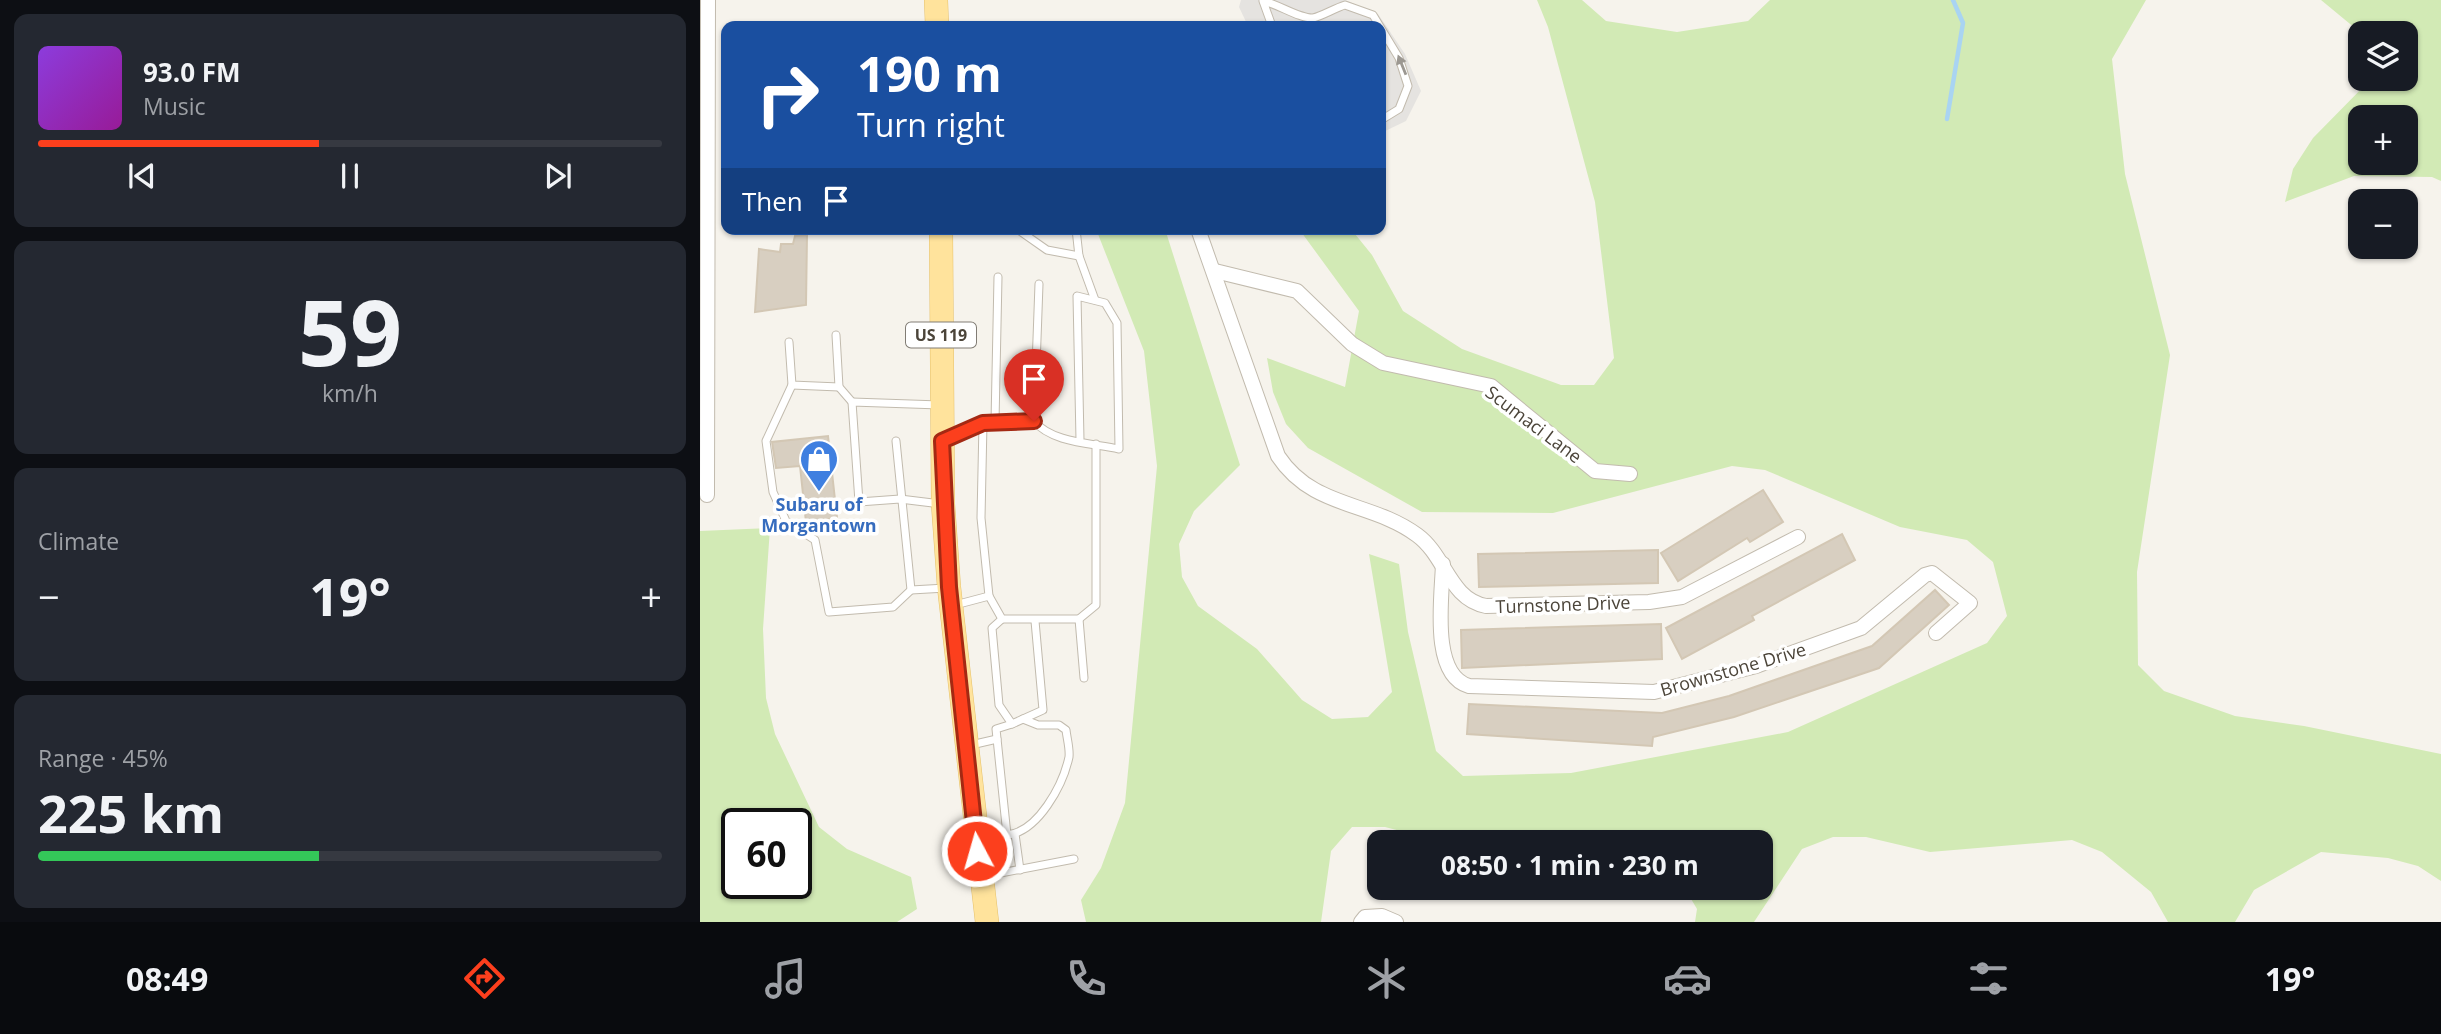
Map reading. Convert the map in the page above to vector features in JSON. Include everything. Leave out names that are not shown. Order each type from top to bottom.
[{"type":"main road","points":[[936,0],[937,21]]},
{"type":"main road","name":"US 119","points":[[941,235],[943,504],[979,878],[987,922]]},
{"type":"street","points":[[707,495],[703,79],[708,0]]},
{"type":"street","name":"Turnstone Drive","points":[[1200,235],[1278,456],[1292,476],[1327,498],[1415,533],[1432,547],[1459,593],[1470,603],[1486,606],[1649,602],[1682,597],[1798,537]]},
{"type":"street","name":"Scumaci Lane","points":[[1215,271],[1297,291],[1352,344],[1383,363],[1490,386],[1595,471],[1630,474]]},
{"type":"street","name":"Brownstone Drive","points":[[1443,563],[1442,638],[1445,660],[1450,675],[1459,683],[1469,686],[1654,692],[1677,688],[1756,666],[1861,628],[1925,575],[1932,573],[1970,603],[1936,633]]},
{"type":"street","points":[[1361,922],[1364,917],[1382,916],[1396,922]]},
{"type":"lane","points":[[1264,0],[1270,21]]},
{"type":"lane","points":[[1264,0],[1315,18],[1345,5],[1373,15],[1377,21]]},
{"type":"lane","points":[[1386,36],[1399,58],[1408,86],[1399,109],[1386,117]]},
{"type":"lane","points":[[1026,235],[1047,250],[1079,256]]},
{"type":"lane","points":[[1077,235],[1079,256],[1095,300]]},
{"type":"lane","points":[[995,422],[998,277]]},
{"type":"lane","points":[[1039,284],[1034,421],[1044,433],[1119,449],[1117,323],[1105,303],[1077,296],[1080,440]]},
{"type":"lane","points":[[836,335],[839,387],[852,402],[859,502],[900,499],[943,504]]},
{"type":"lane","points":[[789,342],[792,385],[766,441],[773,492],[786,521],[815,540],[829,612],[893,607],[911,590]]},
{"type":"lane","points":[[792,385],[839,387]]},
{"type":"lane","points":[[852,402],[941,405]]},
{"type":"lane","points":[[942,441],[983,423],[1034,421]]},
{"type":"lane","points":[[983,423],[981,518],[989,596],[1002,619]]},
{"type":"lane","points":[[896,441],[911,590]]},
{"type":"lane","points":[[1012,724],[999,705],[992,628],[1002,619],[1079,619],[1096,606],[1096,444]]},
{"type":"lane","points":[[911,590],[950,597],[989,596]]},
{"type":"lane","points":[[1079,619],[1084,678]]},
{"type":"lane","points":[[1023,719],[1038,725],[1059,724],[1066,730],[1070,754],[1063,776],[1045,807],[1028,828],[1007,835],[996,729],[1043,710],[1035,621]]},
{"type":"lane","points":[[966,746],[997,739]]},
{"type":"lane","points":[[1015,834],[1020,870]]},
{"type":"lane","points":[[979,878],[1074,859]]},
{"type":"green space","points":[[1537,0],[1582,0],[1606,21],[1677,32],[1748,21],[1770,0],[2146,0],[2112,59],[2125,174],[2170,355],[2137,572],[2138,665],[2164,691],[2235,716],[2304,726],[2441,754],[2441,881],[2418,866],[2388,858],[2321,852],[2254,890],[2235,922],[2168,922],[2151,892],[2102,852],[2072,840],[1930,852],[1866,837],[1833,837],[1802,849],[1773,893],[1773,830],[1397,830],[1385,827],[1352,827],[1331,851],[1321,922],[1086,922],[1081,900],[1101,868],[1125,803],[1157,466],[1144,351],[1098,235],[1167,235],[1240,465],[1194,511],[1179,544],[1182,577],[1198,606],[1257,649],[1302,700],[1332,719],[1368,717],[1392,692],[1369,554],[1399,564],[1408,632],[1436,751],[1463,776],[1571,773],[1788,732],[1987,643],[2007,616],[1993,562],[1967,540],[1900,527],[1765,470],[1732,466],[1553,513],[1422,512],[1308,448],[1286,424],[1273,392],[1267,358],[1345,387],[1359,311],[1303,235],[1356,235],[1372,255],[1403,311],[1462,349],[1561,385],[1594,385],[1614,358],[1595,202],[1548,27]]},
{"type":"green space","points":[[2321,0],[2441,0],[2441,181],[2432,177],[2354,176],[2285,202],[2293,169],[2313,138],[2359,91],[2418,91],[2418,21],[2348,22]]},
{"type":"green space","points":[[770,528],[763,629],[766,698],[775,734],[810,808],[721,808],[721,899],[812,899],[812,812],[819,827],[847,849],[911,877],[917,909],[897,922],[700,922],[700,531]]},
{"type":"green space","points":[[1692,900],[1768,900],[1754,922],[1695,922],[1697,909]]},
{"type":"shaded area","points":[[1241,0],[1345,0],[1378,14],[1383,21],[1246,21],[1239,7]]},
{"type":"shaded area","points":[[1386,26],[1405,54],[1421,91],[1406,121],[1386,131]]},
{"type":"building","points":[[807,235],[806,305],[755,312],[759,249],[780,252],[781,244],[793,244],[795,236]]},
{"type":"building","name":"Subaru of Morgantown","points":[[828,436],[837,518],[806,522],[800,466],[776,468],[772,442]]},
{"type":"building","points":[[1763,490],[1783,522],[1750,542],[1747,538],[1678,581],[1661,553]]},
{"type":"building","points":[[1842,534],[1855,560],[1752,616],[1754,620],[1682,659],[1666,628]]},
{"type":"building","points":[[1658,550],[1658,583],[1479,587],[1478,554]]},
{"type":"building","points":[[1935,590],[1949,605],[1879,668],[1734,717],[1653,737],[1652,746],[1467,734],[1469,704],[1662,713],[1729,696],[1872,646]]},
{"type":"building","points":[[1661,624],[1662,659],[1462,668],[1461,630]]},
{"type":"waterway","points":[[1947,119],[1963,23],[1953,0]]},
{"type":"place","name":"Subaru of Morgantown","points":[[819,493]]},
{"type":"route","points":[[977,851],[949,587],[942,441],[983,423],[1034,421]]}]
